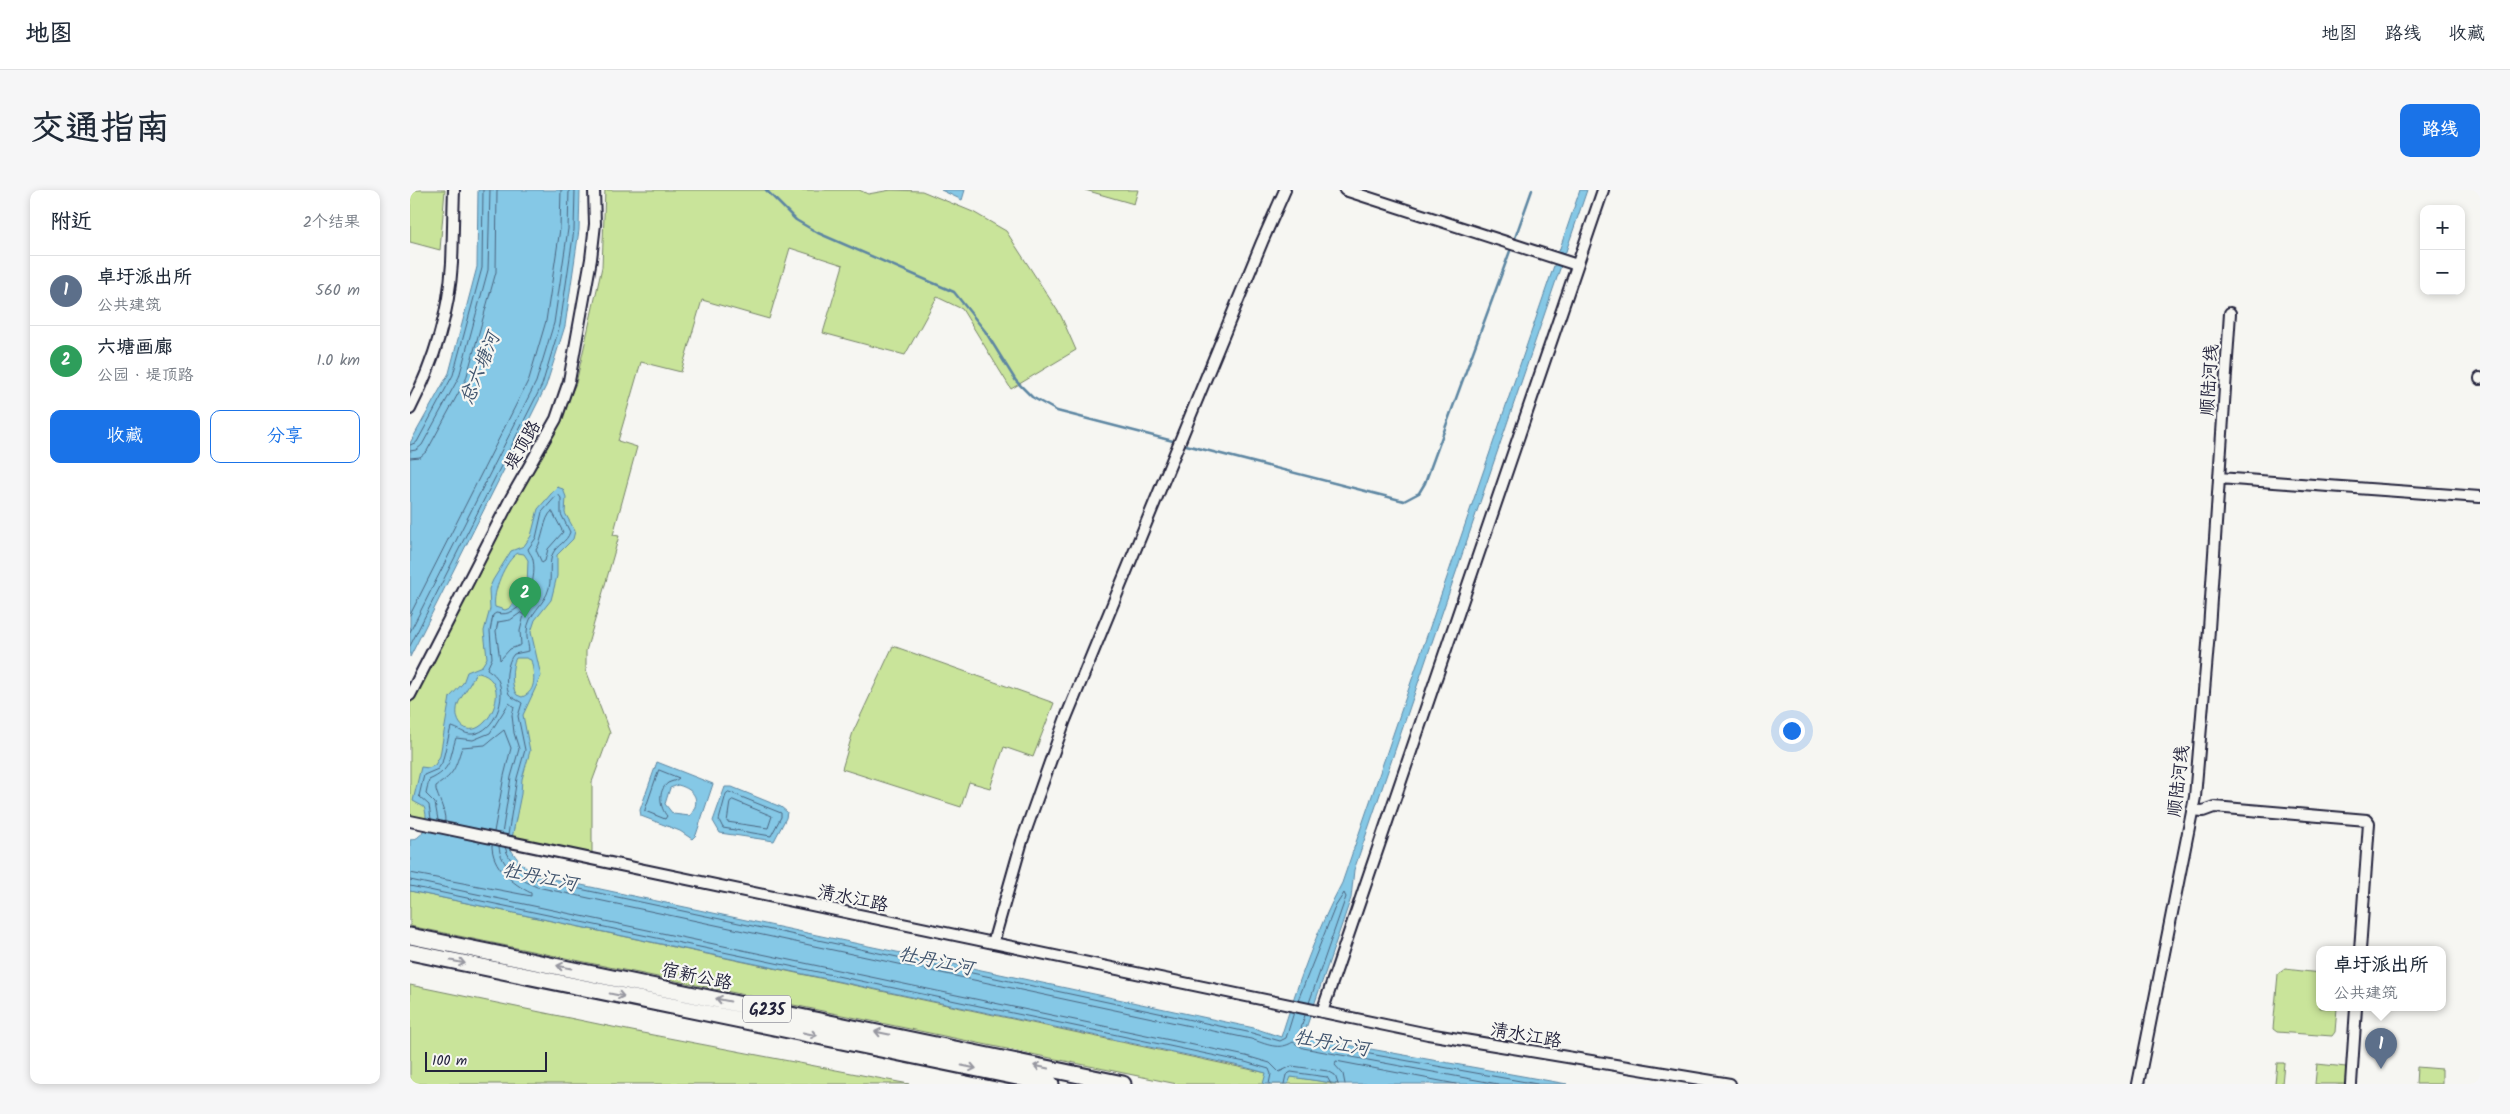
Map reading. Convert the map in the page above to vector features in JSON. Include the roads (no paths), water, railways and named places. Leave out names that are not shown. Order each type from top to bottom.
[{"type":"highway","name":"宿新公路","points":[[410,936],[1123,1084]]},
{"type":"highway","name":"宿新公路","points":[[410,952],[1050,1084]]},
{"type":"street","points":[[410,410],[433,358],[442,326],[452,263],[454,190]]},
{"type":"street","name":"堤顶路","points":[[410,695],[511,498],[556,419],[569,381],[591,259],[595,224],[594,190]]},
{"type":"street","points":[[992,944],[1022,841],[1065,720],[1285,190]]},
{"type":"street","points":[[1345,190],[1573,264]]},
{"type":"street","points":[[1320,1012],[1573,264],[1603,190]]},
{"type":"street","name":"顺陆河线","points":[[2138,1084],[2192,810],[2202,712],[2230,313]]},
{"type":"street","points":[[2219,478],[2480,497]]},
{"type":"street","points":[[2192,810],[2203,811],[2214,808],[2367,820],[2369,823],[2360,946]]},
{"type":"street","name":"清水江路","points":[[412,821],[1320,1012],[1467,1041],[1730,1084]]},
{"type":"street","points":[[2351,1084],[2356,1011]]},
{"type":"water","name":"总六塘河","points":[[478,190],[580,190],[579,230],[565,326],[546,386],[410,657],[410,443],[449,373],[477,267]]},
{"type":"water","points":[[941,190],[965,190],[962,200]]},
{"type":"water","points":[[1580,190],[1587,190],[1354,870],[1351,898],[1303,1037],[1567,1084],[1339,1084],[1291,1077],[1288,1084],[1263,1084],[1266,1073],[1244,1067],[410,891],[410,840],[419,836],[426,822],[424,807],[413,801],[421,767],[429,768],[435,765],[440,756],[450,697],[463,683],[467,672],[482,666],[487,658],[484,631],[490,609],[489,589],[511,551],[524,546],[531,536],[538,509],[557,487],[563,489],[566,497],[565,513],[575,531],[573,539],[557,555],[557,576],[551,600],[535,620],[531,632],[541,676],[523,715],[530,751],[522,779],[521,794],[510,848],[522,864],[539,876],[1254,1028],[1281,1037],[1316,939],[1342,883]],"holes":[[[518,553],[524,554],[528,560],[527,586],[510,608],[505,610],[495,607],[495,594],[500,577],[509,562]],[[516,658],[531,660],[534,676],[533,686],[531,691],[522,697],[517,695],[514,688],[512,677]],[[479,673],[487,676],[492,681],[495,687],[496,701],[490,716],[485,722],[479,727],[468,729],[460,723],[457,718],[457,711],[459,701],[475,674]]]},
{"type":"water","points":[[657,762],[713,784],[696,835],[692,839],[680,831],[641,816],[640,810]],"holes":[[[678,785],[693,793],[696,801],[690,816],[673,814],[665,804],[670,788]]]},
{"type":"water","points":[[725,787],[732,787],[781,807],[787,812],[786,818],[774,841],[720,833],[713,821]]},
{"type":"waterway","points":[[766,190],[796,220],[818,233],[954,292],[985,331],[1016,381],[1032,397],[1057,411],[1173,441]]},
{"type":"waterway","points":[[1515,238],[1532,190]]},
{"type":"waterway","points":[[1186,445],[1404,501],[1419,493],[1425,483],[1510,251]]},
{"type":"place","name":"六塘画廊","points":[[525,618]]},
{"type":"place","name":"卓圩派出所","points":[[2381,1069]]},
{"type":"water label","name":"牡丹江河","points":[[540,876]]},
{"type":"water label","name":"牡丹江河","points":[[936,960]]},
{"type":"water label","name":"牡丹江河","points":[[1332,1042]]}]
